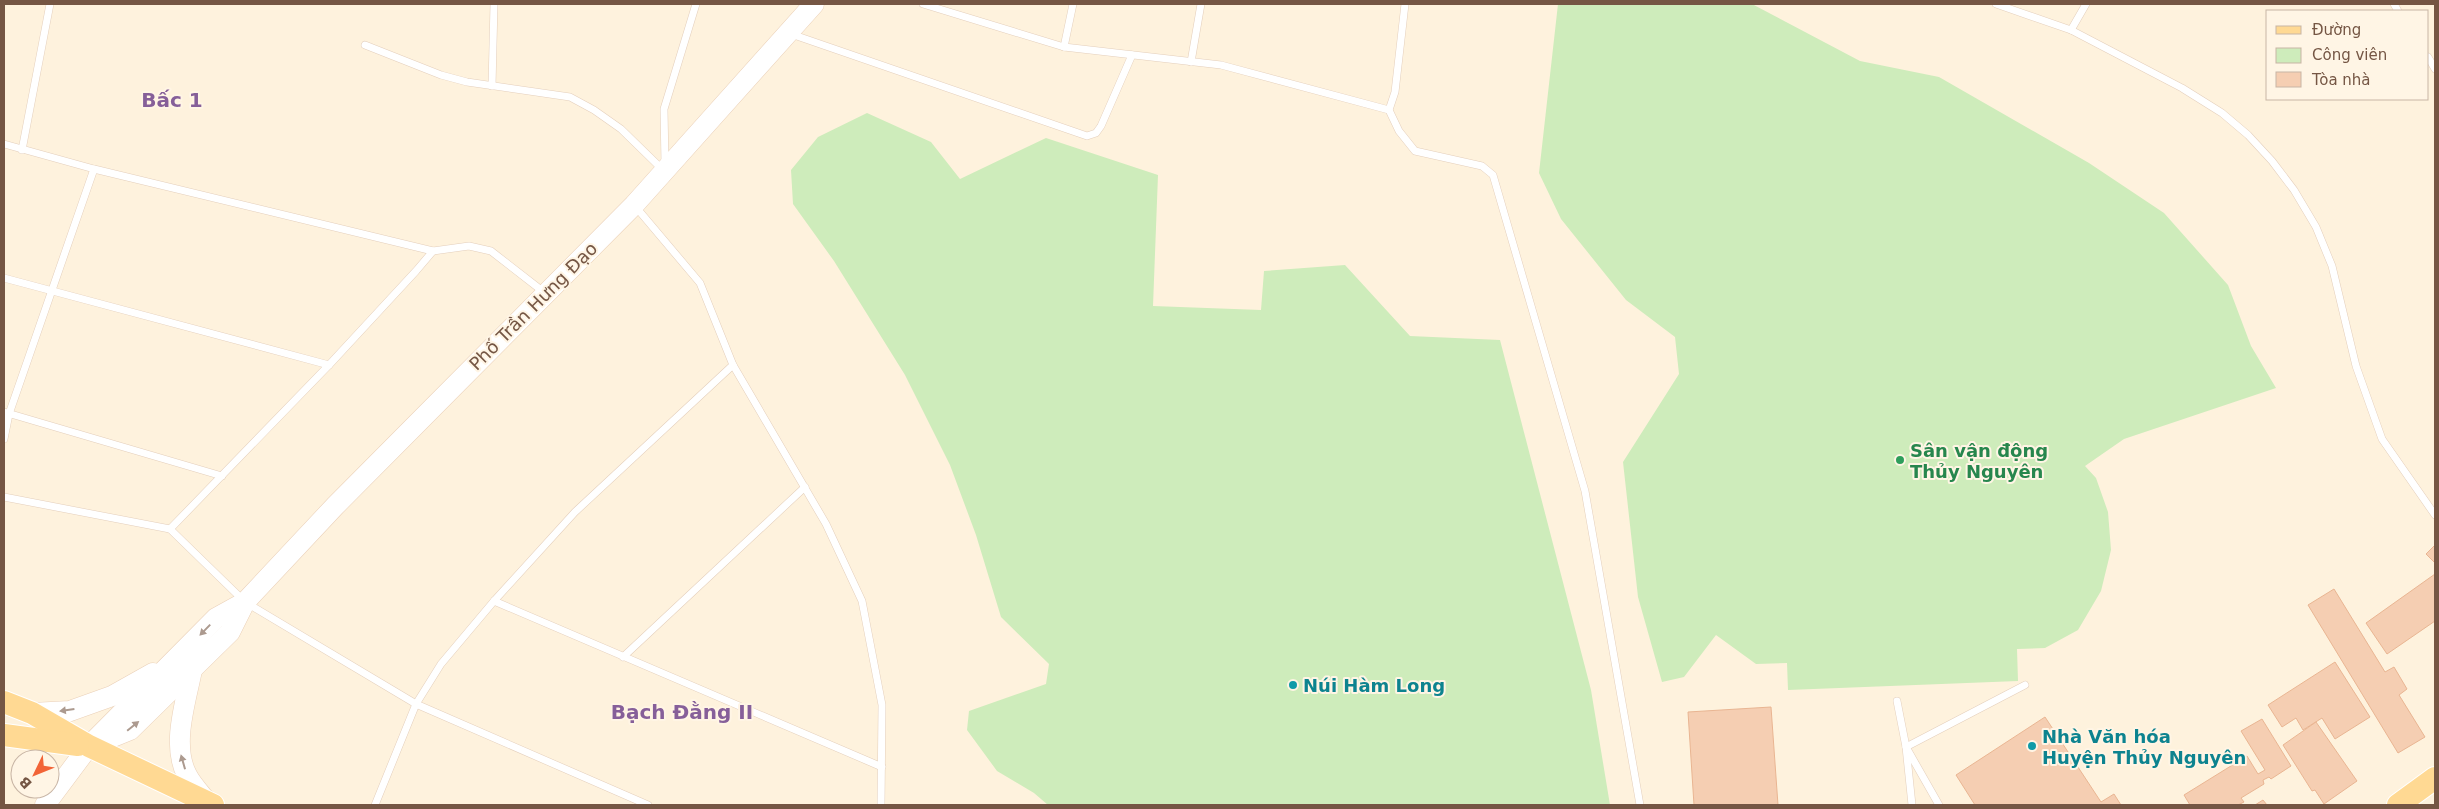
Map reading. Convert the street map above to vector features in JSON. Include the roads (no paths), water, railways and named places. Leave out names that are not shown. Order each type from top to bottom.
[{"type":"main road","points":[[4,702],[32,713],[89,746],[210,804]]},
{"type":"main road","points":[[4,734],[89,746]]},
{"type":"main road","points":[[2398,805],[2435,778]]},
{"type":"street","name":"Phố Trần Hưng Đạo","points":[[89,746],[130,730],[183,666],[230,632],[245,602],[335,506],[634,205],[814,4]]},
{"type":"street","points":[[32,713],[70,711],[112,696],[183,666],[180,754],[186,774],[210,804]]},
{"type":"street","points":[[45,805],[89,746]]},
{"type":"lane","points":[[22,150],[50,4]]},
{"type":"lane","points":[[492,86],[494,4]]},
{"type":"lane","points":[[665,172],[664,109],[696,4]]},
{"type":"lane","points":[[923,4],[1064,47],[1220,65],[1389,110]]},
{"type":"lane","points":[[1064,47],[1073,4]]},
{"type":"lane","points":[[1191,62],[1201,4]]},
{"type":"lane","points":[[1404,4],[1395,92],[1389,110],[1399,131],[1415,151],[1482,166],[1493,175],[1585,491],[1640,805]]},
{"type":"lane","points":[[1996,4],[2070,30],[2182,88],[2222,113],[2248,135],[2272,161],[2294,190],[2316,226],[2332,266],[2358,374],[2382,440],[2435,515]]},
{"type":"lane","points":[[2070,30],[2086,4]]},
{"type":"lane","points":[[788,33],[1087,136],[1099,130],[1132,55]]},
{"type":"lane","points":[[365,45],[441,75],[467,82],[570,97],[594,110],[621,129],[665,172]]},
{"type":"lane","points":[[4,144],[94,169],[433,251],[469,246],[490,251],[546,294]]},
{"type":"lane","points":[[4,439],[6,413],[52,292],[94,169]]},
{"type":"lane","points":[[634,205],[700,283],[733,365],[826,524],[862,601],[882,705],[881,805]]},
{"type":"lane","points":[[170,529],[329,365],[433,251]]},
{"type":"lane","points":[[4,278],[329,365]]},
{"type":"lane","points":[[375,805],[416,704],[441,664],[494,601],[575,512],[733,365]]},
{"type":"lane","points":[[6,413],[222,476]]},
{"type":"lane","points":[[624,657],[805,487]]},
{"type":"lane","points":[[4,497],[170,529],[245,602],[416,704],[648,805]]},
{"type":"lane","points":[[494,601],[882,767]]},
{"type":"lane","points":[[1906,747],[2025,685]]},
{"type":"lane","points":[[1897,700],[1906,747],[1912,805]]},
{"type":"lane","points":[[1906,747],[1939,805]]},
{"type":"place","name":"Sân vận động Thủy Nguyên","points":[[1900,460]]},
{"type":"place","name":"Núi Hàm Long","points":[[1293,685]]},
{"type":"place","name":"Nhà Văn hóa Huyện Thủy Nguyên","points":[[2032,746]]},
{"type":"district","name":"Bấc 1","points":[[172,100]]},
{"type":"district","name":"Bạch Đằng II","points":[[682,712]]}]
